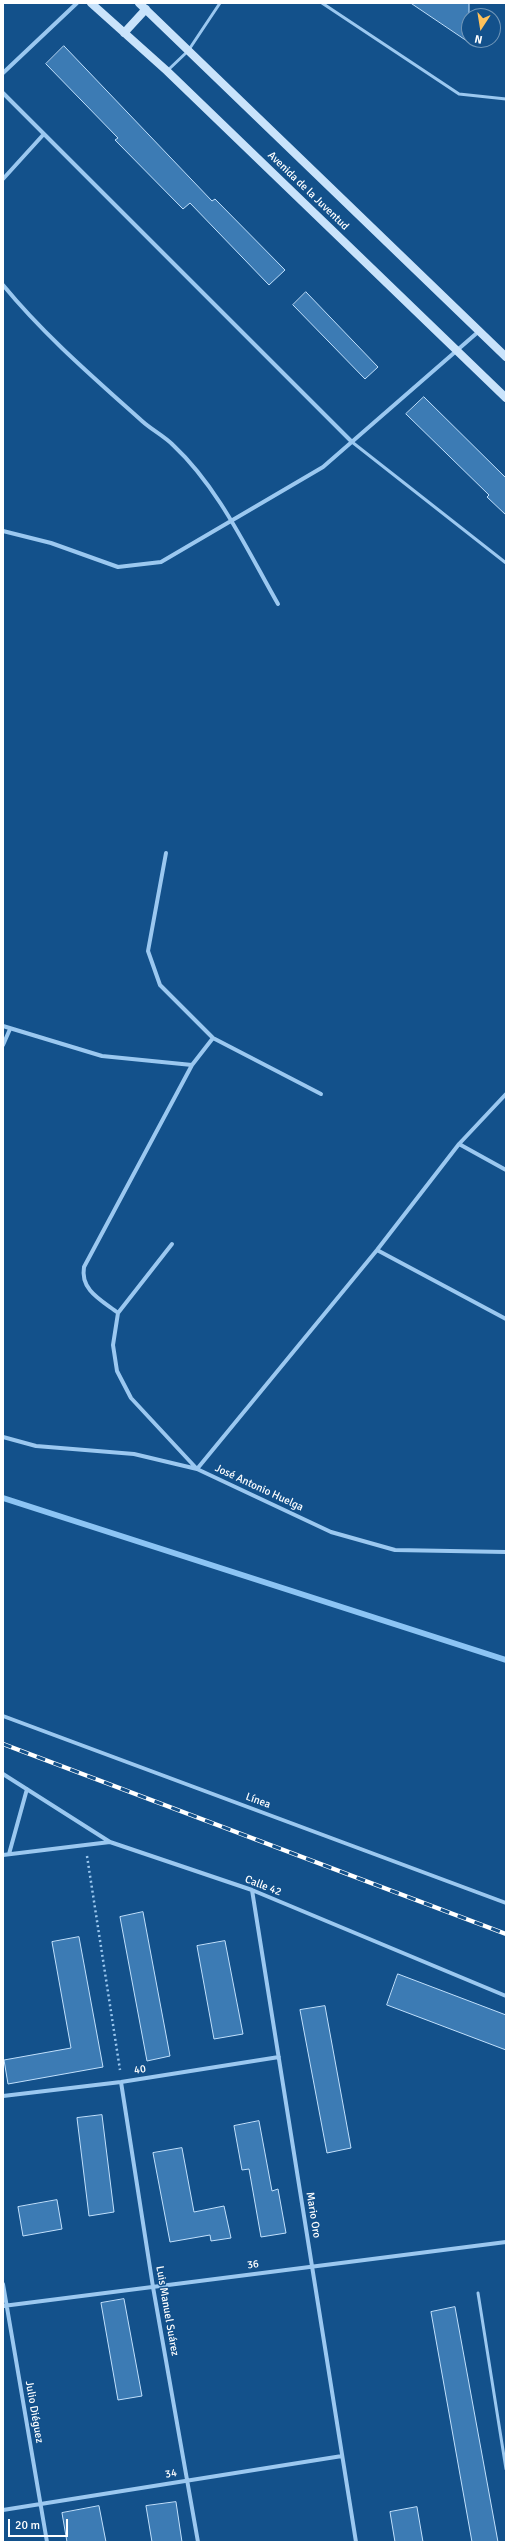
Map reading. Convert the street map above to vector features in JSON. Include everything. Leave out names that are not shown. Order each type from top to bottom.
[{"type":"main road","name":"Avenida de la Juventud","points":[[91,3],[167,71],[455,351],[506,398]]},
{"type":"main road","name":"Avenida de la Juventud","points":[[139,3],[478,332],[506,357]]},
{"type":"main road","points":[[124,33],[146,10]]},
{"type":"street","points":[[3,73],[77,3]]},
{"type":"street","points":[[3,93],[43,135],[352,442]]},
{"type":"street","points":[[3,179],[43,135]]},
{"type":"street","points":[[3,285],[36,324],[144,422],[173,444],[196,470],[231,521],[278,604]]},
{"type":"street","points":[[3,531],[51,543],[118,567],[161,562],[323,467],[478,332]]},
{"type":"street","points":[[166,853],[148,952],[160,985],[213,1038],[320,1094]]},
{"type":"street","points":[[3,1026],[102,1056],[192,1065]]},
{"type":"street","points":[[3,1045],[10,1029]]},
{"type":"street","points":[[118,1313],[85,1287],[82,1277],[84,1266],[192,1065],[213,1038]]},
{"type":"street","points":[[172,1244],[118,1313],[113,1345],[116,1371],[131,1398],[197,1469],[377,1250],[459,1144],[506,1094]]},
{"type":"street","points":[[459,1144],[506,1170]]},
{"type":"street","points":[[377,1250],[506,1319]]},
{"type":"street","name":"José Antonio Huelga","points":[[3,1437],[36,1446],[134,1454],[197,1469],[331,1532],[388,1548],[506,1552]]},
{"type":"street","name":"Línea","points":[[3,1716],[506,1903]]},
{"type":"street","points":[[3,1774],[110,1842]]},
{"type":"street","points":[[9,1854],[27,1789]]},
{"type":"street","name":"Calle 42","points":[[3,1855],[110,1842],[252,1890],[506,1996]]},
{"type":"street","name":"Mario Oro","points":[[252,1890],[356,2542]]},
{"type":"street","name":"40","points":[[3,2096],[121,2082],[279,2057]]},
{"type":"street","name":"Luis Manuel Suárez","points":[[121,2082],[153,2287],[198,2542]]},
{"type":"street","name":"36","points":[[5,2306],[506,2242]]},
{"type":"street","name":"Julio Diéguez","points":[[3,2284],[5,2306],[47,2542]]},
{"type":"street","name":"34","points":[[3,2510],[342,2456]]},
{"type":"lane","points":[[167,71],[188,51],[220,3]]},
{"type":"lane","points":[[322,3],[459,94],[506,99]]},
{"type":"lane","points":[[352,442],[506,563]]},
{"type":"lane","points":[[478,2293],[506,2469]]},
{"type":"path","points":[[85,1846],[121,2082]]},
{"type":"building","points":[[411,3],[469,3],[469,8],[461,8],[461,37]]},
{"type":"building","points":[[64,46],[212,201],[215,199],[285,270],[269,285],[190,203],[183,209],[115,140],[118,138],[46,64]]},
{"type":"building","points":[[306,292],[378,367],[365,379],[293,305]]},
{"type":"building","points":[[424,397],[506,478],[506,515],[487,497],[489,495],[406,414]]},
{"type":"building","points":[[143,1912],[170,2056],[147,2061],[120,1917]]},
{"type":"building","points":[[79,1937],[103,2067],[8,2084],[4,2060],[71,2048],[52,1942]]},
{"type":"building","points":[[225,1941],[243,2034],[214,2039],[197,1946]]},
{"type":"building","points":[[398,1974],[506,2015],[506,2050],[387,2005]]},
{"type":"building","points":[[325,2006],[351,2148],[327,2153],[300,2010]]},
{"type":"building","points":[[102,2115],[114,2212],[89,2216],[77,2118]]},
{"type":"building","points":[[259,2121],[272,2191],[278,2189],[286,2233],[261,2237],[249,2169],[242,2170],[234,2126]]},
{"type":"building","points":[[182,2148],[194,2212],[224,2206],[231,2238],[211,2241],[210,2235],[170,2242],[153,2153]]},
{"type":"building","points":[[57,2200],[62,2229],[23,2236],[18,2207]]},
{"type":"building","points":[[124,2299],[142,2396],[118,2400],[101,2303]]},
{"type":"building","points":[[455,2307],[498,2542],[472,2542],[431,2312]]},
{"type":"building","points":[[176,2502],[182,2542],[152,2542],[146,2506]]},
{"type":"building","points":[[99,2506],[106,2542],[67,2542],[62,2513]]},
{"type":"building","points":[[417,2507],[423,2542],[395,2542],[390,2512]]},
{"type":"waterway","points":[[3,1498],[506,1660]]},
{"type":"railway","points":[[3,1744],[506,1934]]}]
